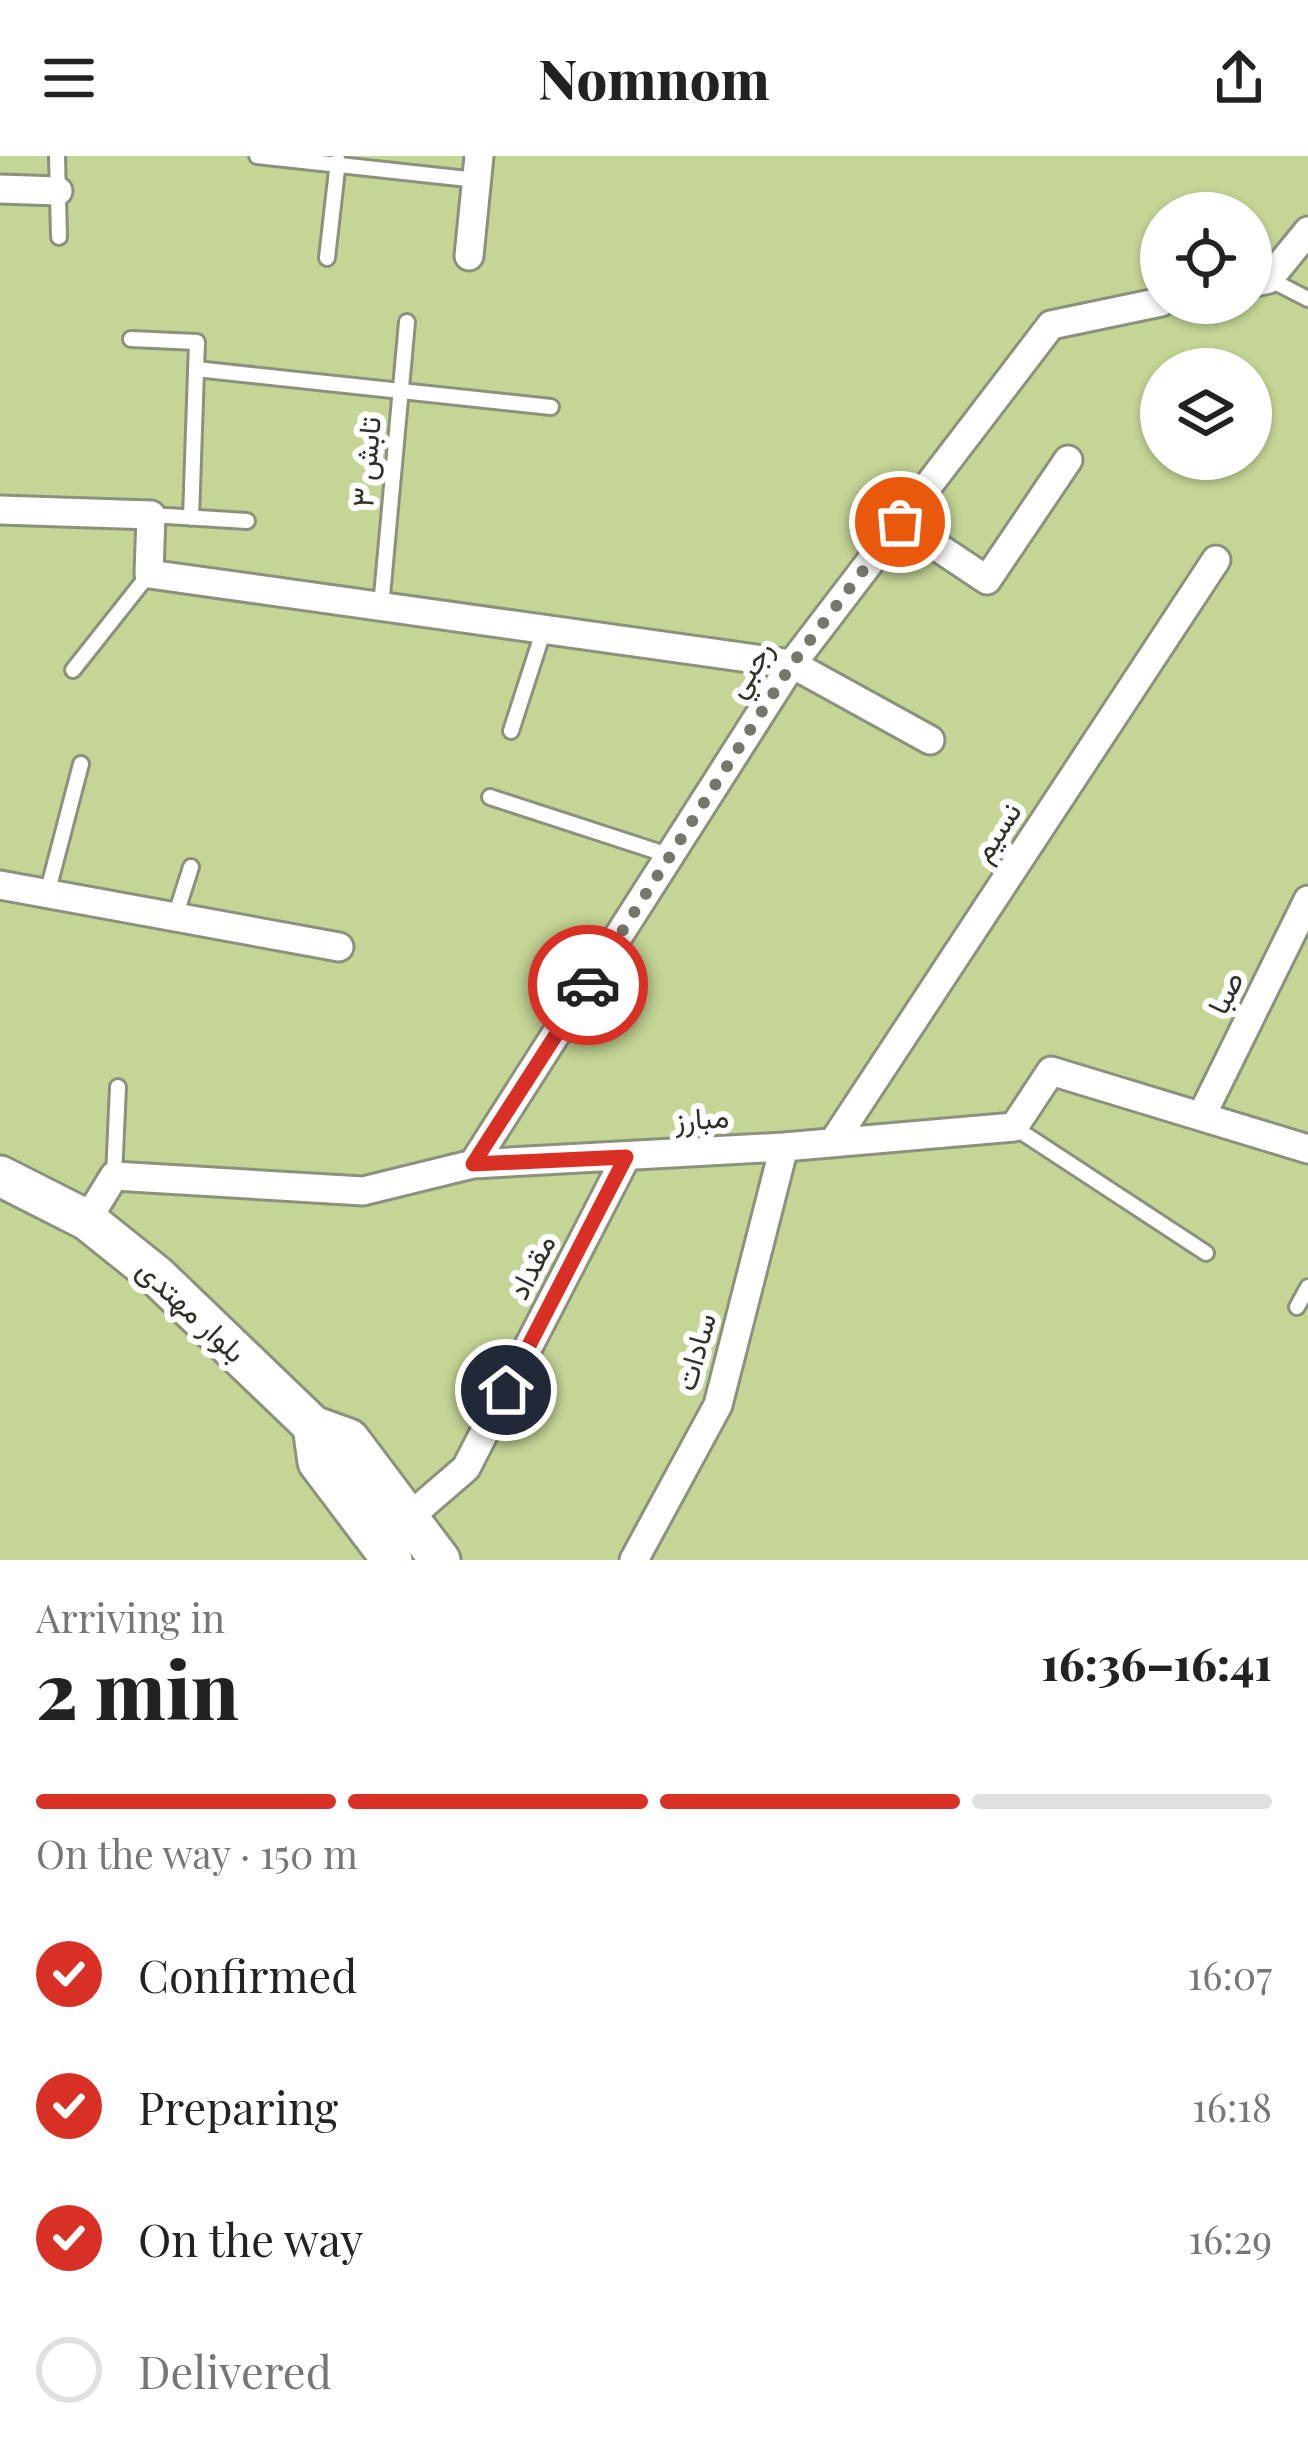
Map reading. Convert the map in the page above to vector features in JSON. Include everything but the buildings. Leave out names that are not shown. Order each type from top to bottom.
[{"type":"main road","points":[[0,1176],[75,1214]]},
{"type":"main road","points":[[0,1194],[75,1214]]},
{"type":"main road","name":"بلوار مهتدی","points":[[75,1214],[157,1276],[313,1426],[349,1439],[440,1560]]},
{"type":"main road","name":"بلوار مهتدی","points":[[313,1426],[318,1462],[389,1559]]},
{"type":"street","points":[[469,256],[478,168]]},
{"type":"street","points":[[0,189],[58,191]]},
{"type":"street","points":[[1272,268],[1308,231]]},
{"type":"street","name":"رجبي","points":[[473,1164],[792,664],[1051,326],[1140,307]]},
{"type":"street","points":[[900,522],[987,580],[1068,460]]},
{"type":"street","points":[[0,510],[151,514],[149,574],[792,664],[930,740]]},
{"type":"street","name":"نسيم","points":[[833,1141],[1216,560]]},
{"type":"street","points":[[0,885],[339,947]]},
{"type":"street","name":"صبا","points":[[1202,1115],[1308,900]]},
{"type":"street","points":[[1014,1127],[1051,1071],[1308,1149]]},
{"type":"street","name":"مبارز","points":[[114,1176],[363,1191],[473,1164],[784,1147],[1014,1127]]},
{"type":"street","name":"سادات","points":[[634,1560],[718,1405],[784,1147]]},
{"type":"street","name":"مقداد","points":[[408,1518],[466,1468],[626,1157]]},
{"type":"street","points":[[75,1214],[114,1176]]},
{"type":"lane","points":[[57,156],[59,237]]},
{"type":"lane","points":[[257,156],[478,168]]},
{"type":"lane","points":[[327,258],[338,160]]},
{"type":"lane","points":[[1272,286],[1308,299]]},
{"type":"lane","name":"تابش ۳","points":[[381,607],[407,322]]},
{"type":"lane","points":[[130,339],[197,342],[191,518]]},
{"type":"lane","points":[[196,369],[551,407]]},
{"type":"lane","points":[[151,514],[247,521]]},
{"type":"lane","points":[[73,670],[149,574]]},
{"type":"lane","points":[[512,731],[544,629]]},
{"type":"lane","points":[[46,894],[81,764]]},
{"type":"lane","points":[[490,797],[671,856]]},
{"type":"lane","points":[[175,917],[191,867]]},
{"type":"lane","points":[[114,1176],[118,1088]]},
{"type":"lane","points":[[1014,1127],[1205,1252]]},
{"type":"lane","points":[[1297,1307],[1308,1287]]},
{"type":"green space","points":[[0,156],[1308,156],[1308,1560],[0,1560]]},
{"type":"way so far","points":[[588,985],[792,664],[900,522]]},
{"type":"route","points":[[506,1390],[626,1157],[473,1164],[588,985]]}]
